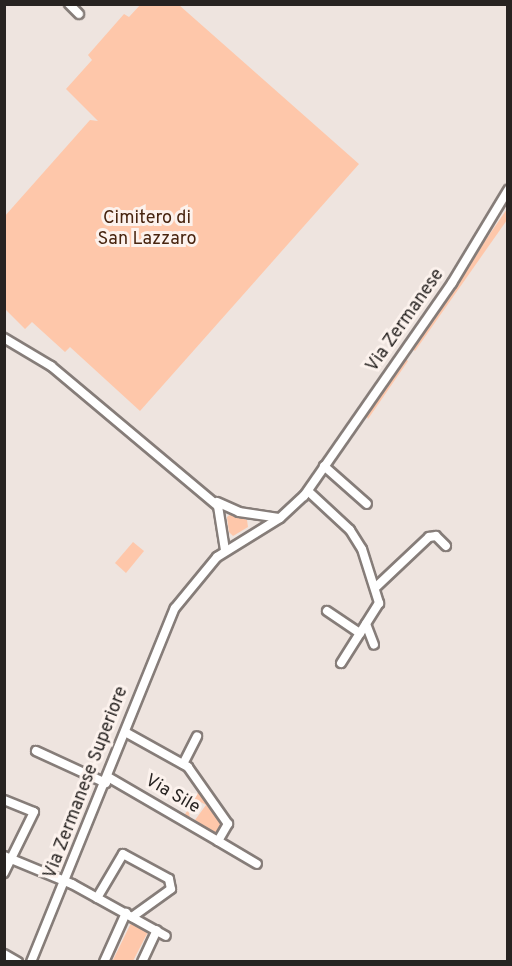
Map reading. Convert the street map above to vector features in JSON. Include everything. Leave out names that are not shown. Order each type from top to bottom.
[{"type":"street","points":[[69,4],[79,14]]},
{"type":"street","name":"Via Zermanese","points":[[171,615],[187,591],[225,550],[280,518],[308,490],[452,283],[507,190]]},
{"type":"street","points":[[4,338],[51,366],[208,496],[222,512],[225,550]]},
{"type":"street","points":[[4,346],[14,344]]},
{"type":"street","points":[[324,466],[367,504]]},
{"type":"street","points":[[308,490],[350,530],[376,587],[379,603],[341,663]]},
{"type":"street","points":[[208,496],[243,513],[253,521],[254,533]]},
{"type":"street","points":[[243,513],[280,518]]},
{"type":"street","points":[[376,587],[429,537],[436,536],[446,546]]},
{"type":"street","points":[[327,611],[360,633]]},
{"type":"street","name":"Via Zermanese Superiore","points":[[31,962],[66,882],[171,615]]},
{"type":"street","points":[[366,624],[374,645]]},
{"type":"street","name":"Via Sile","points":[[125,732],[183,764],[228,824],[219,841]]},
{"type":"street","name":"Via Sile","points":[[183,764],[197,736]]},
{"type":"street","name":"Via Sile","points":[[36,751],[107,780],[257,864]]},
{"type":"street","points":[[4,800],[33,812],[8,857],[4,873]]},
{"type":"street","points":[[97,898],[123,854],[169,879],[171,889],[129,915],[104,962]]},
{"type":"street","points":[[8,857],[66,882],[166,936]]},
{"type":"street","points":[[142,962],[157,930]]},
{"type":"street","points":[[4,954],[18,962]]},
{"type":"green space","name":"Cimitero di San Lazzaro","points":[[141,4],[179,5],[359,164],[140,411],[70,347],[65,352],[32,322],[25,329],[5,309],[4,217],[90,120],[98,121],[66,89],[92,60],[88,55],[124,14],[129,17]]},
{"type":"green space","points":[[507,209],[507,220],[415,351],[411,348]]},
{"type":"green space","points":[[404,358],[408,361],[368,419],[365,413]]},
{"type":"green space","points":[[231,514],[247,520],[248,527],[233,536],[229,532],[227,517]]},
{"type":"green space","points":[[133,542],[144,551],[126,573],[115,563]]},
{"type":"green space","points":[[200,789],[224,825],[217,835],[195,820],[206,805],[197,800],[189,814],[191,820],[184,816]]},
{"type":"green space","points":[[132,921],[149,930],[133,961],[112,962]]}]
